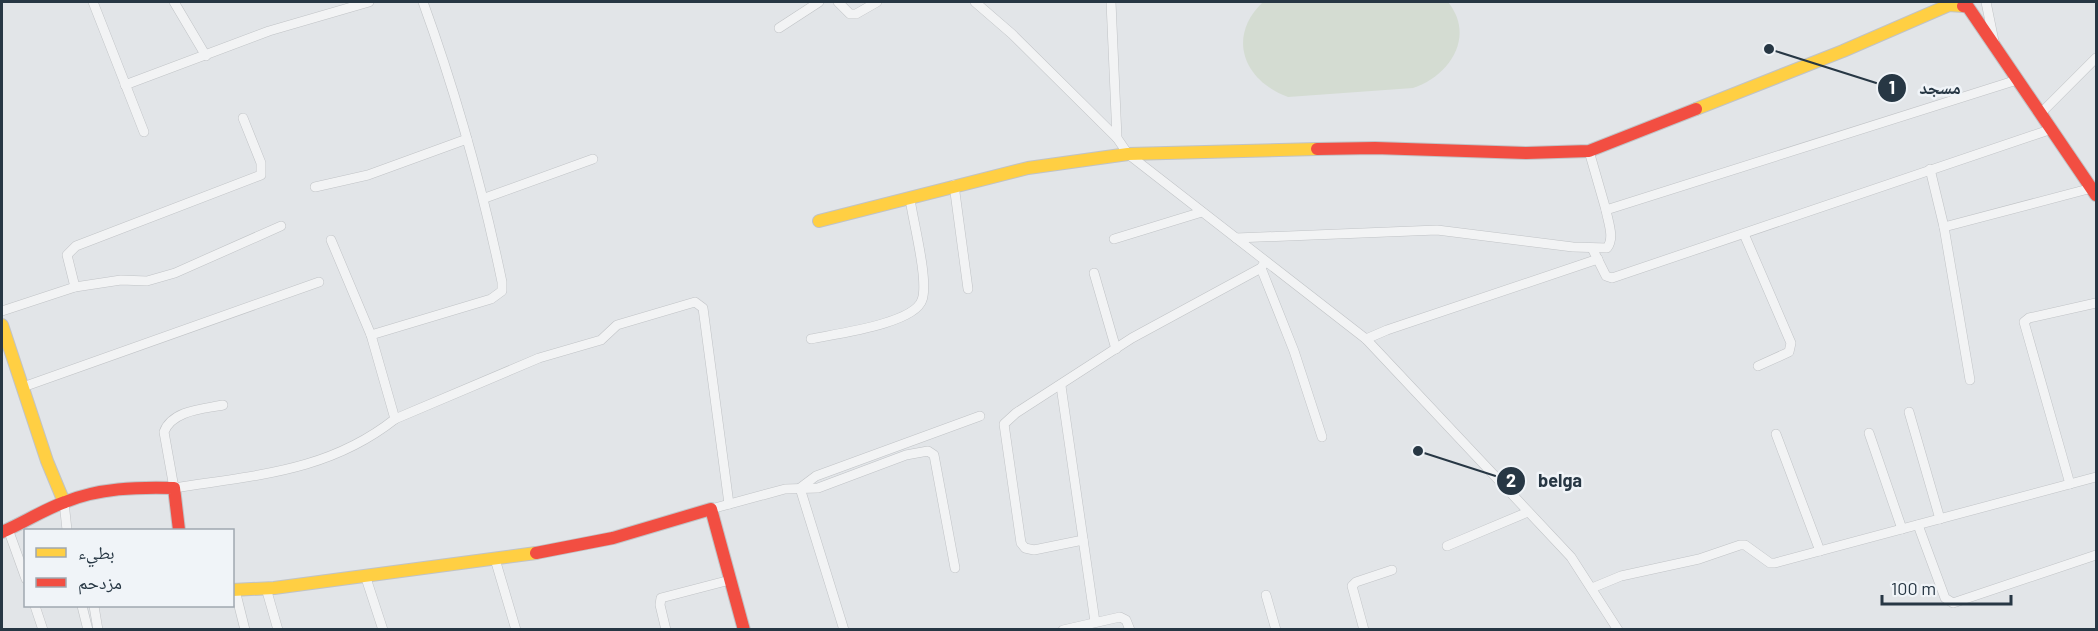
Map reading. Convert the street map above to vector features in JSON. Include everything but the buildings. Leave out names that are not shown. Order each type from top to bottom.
[{"type":"street","points":[[93,2],[144,132]]},
{"type":"street","points":[[174,2],[206,56]]},
{"type":"street","points":[[125,85],[333,6],[369,2]]},
{"type":"street","points":[[371,334],[491,299],[502,291],[485,198],[423,2]]},
{"type":"street","points":[[779,28],[819,2]]},
{"type":"street","points":[[838,2],[850,14],[856,14],[877,2]]},
{"type":"street","points":[[975,2],[1012,34],[1117,138],[1128,154],[1236,238],[1263,265],[1366,339],[1571,558],[1618,630]]},
{"type":"street","points":[[1111,2],[1117,138]]},
{"type":"street","points":[[1986,2],[1996,52]]},
{"type":"street","points":[[819,221],[1028,168],[1128,154],[1374,148],[1526,153],[1589,151],[1843,51],[1949,5],[1968,7],[1996,52],[2042,112],[2095,192],[1944,226]]},
{"type":"street","points":[[2042,112],[2097,58]]},
{"type":"street","points":[[1606,210],[2017,80]]},
{"type":"street","points":[[75,287],[67,260],[69,250],[261,175],[261,163],[243,118]]},
{"type":"street","points":[[1592,248],[1606,276],[1612,278],[2052,129]]},
{"type":"street","points":[[315,187],[368,175],[467,139]]},
{"type":"street","points":[[1236,238],[1437,230],[1607,248],[1611,242],[1606,210],[1589,151]]},
{"type":"street","points":[[485,198],[593,159]]},
{"type":"street","points":[[1930,169],[1944,226],[1970,380]]},
{"type":"street","points":[[954,185],[968,289]]},
{"type":"street","points":[[811,339],[879,324],[917,310],[923,298],[924,283],[910,199]]},
{"type":"street","points":[[1114,239],[1202,212]]},
{"type":"street","points":[[2,311],[75,287],[120,280],[147,281],[176,273],[281,226]]},
{"type":"street","points":[[1744,234],[1791,343],[1789,352],[1758,366]]},
{"type":"street","points":[[332,240],[371,334],[395,419]]},
{"type":"street","points":[[1366,339],[1598,259]]},
{"type":"street","points":[[1083,540],[1034,550],[1024,548],[1021,543],[1004,429],[1007,420],[1116,349],[1263,265]]},
{"type":"street","points":[[1263,265],[1322,437]]},
{"type":"street","points":[[1094,273],[1116,349]]},
{"type":"street","points":[[23,387],[319,282]]},
{"type":"street","points":[[24,574],[5,531],[64,502],[114,489],[174,488],[309,465],[356,444],[395,419],[539,358],[601,339],[617,325],[695,302],[703,308],[729,504]]},
{"type":"street","points":[[2070,484],[2024,322],[2029,318],[2097,303]]},
{"type":"street","points":[[2,324],[47,461],[64,502],[67,529]]},
{"type":"street","points":[[1061,386],[1095,622]]},
{"type":"street","points":[[179,529],[164,432],[166,427],[182,414],[223,405]]},
{"type":"street","points":[[1909,412],[1940,519]]},
{"type":"street","points":[[800,488],[816,476],[980,416]]},
{"type":"street","points":[[1776,434],[1820,551]]},
{"type":"street","points":[[1869,434],[1902,529]]},
{"type":"street","points":[[245,630],[234,590],[495,559],[613,538],[785,489],[818,488],[906,455],[928,451],[934,455],[955,568]]},
{"type":"street","points":[[1592,588],[1621,576],[1699,559],[1740,545],[1745,545],[1770,563],[2097,477]]},
{"type":"street","points":[[800,488],[844,630]]},
{"type":"street","points":[[711,509],[744,630]]},
{"type":"street","points":[[1447,546],[1528,512]]},
{"type":"street","points":[[1918,525],[1945,598],[1953,603],[2097,555]]},
{"type":"street","points":[[495,559],[516,630]]},
{"type":"street","points":[[1364,630],[1352,586],[1356,582],[1392,570]]},
{"type":"street","points":[[365,575],[382,630]]},
{"type":"street","points":[[666,630],[660,605],[661,598],[730,580]]},
{"type":"street","points":[[266,588],[279,630]]},
{"type":"street","points":[[1266,595],[1276,630]]},
{"type":"street","points":[[35,607],[44,630]]},
{"type":"street","points":[[82,607],[88,630]]},
{"type":"street","points":[[94,607],[98,630]]},
{"type":"street","points":[[1062,630],[1120,617],[1126,620],[1130,630]]},
{"type":"shaded area","points":[[1263,2],[1448,2],[1456,15],[1459,41],[1447,65],[1438,74],[1413,88],[1288,97],[1273,90],[1260,80],[1245,57],[1243,43],[1245,29],[1252,15]]},
{"type":"traffic: slow","points":[[1696,109],[1843,51],[1949,5],[1963,6]]},
{"type":"traffic: slow","points":[[819,221],[1028,168],[1128,154],[1317,149]]},
{"type":"traffic: slow","points":[[2,325],[47,461],[64,502]]},
{"type":"traffic: slow","points":[[234,590],[274,588],[536,553]]},
{"type":"traffic: jam","points":[[1963,6],[1968,7],[2096,195]]},
{"type":"traffic: jam","points":[[1317,149],[1375,148],[1526,153],[1589,151],[1696,109]]},
{"type":"traffic: jam","points":[[2,532],[78,497],[118,489],[146,488],[174,488],[179,529]]},
{"type":"traffic: jam","points":[[536,553],[613,538],[711,509],[744,630]]},
{"type":"place","name":"مسجد","points":[[1769,49]]},
{"type":"place","name":"belga","points":[[1418,451]]}]
